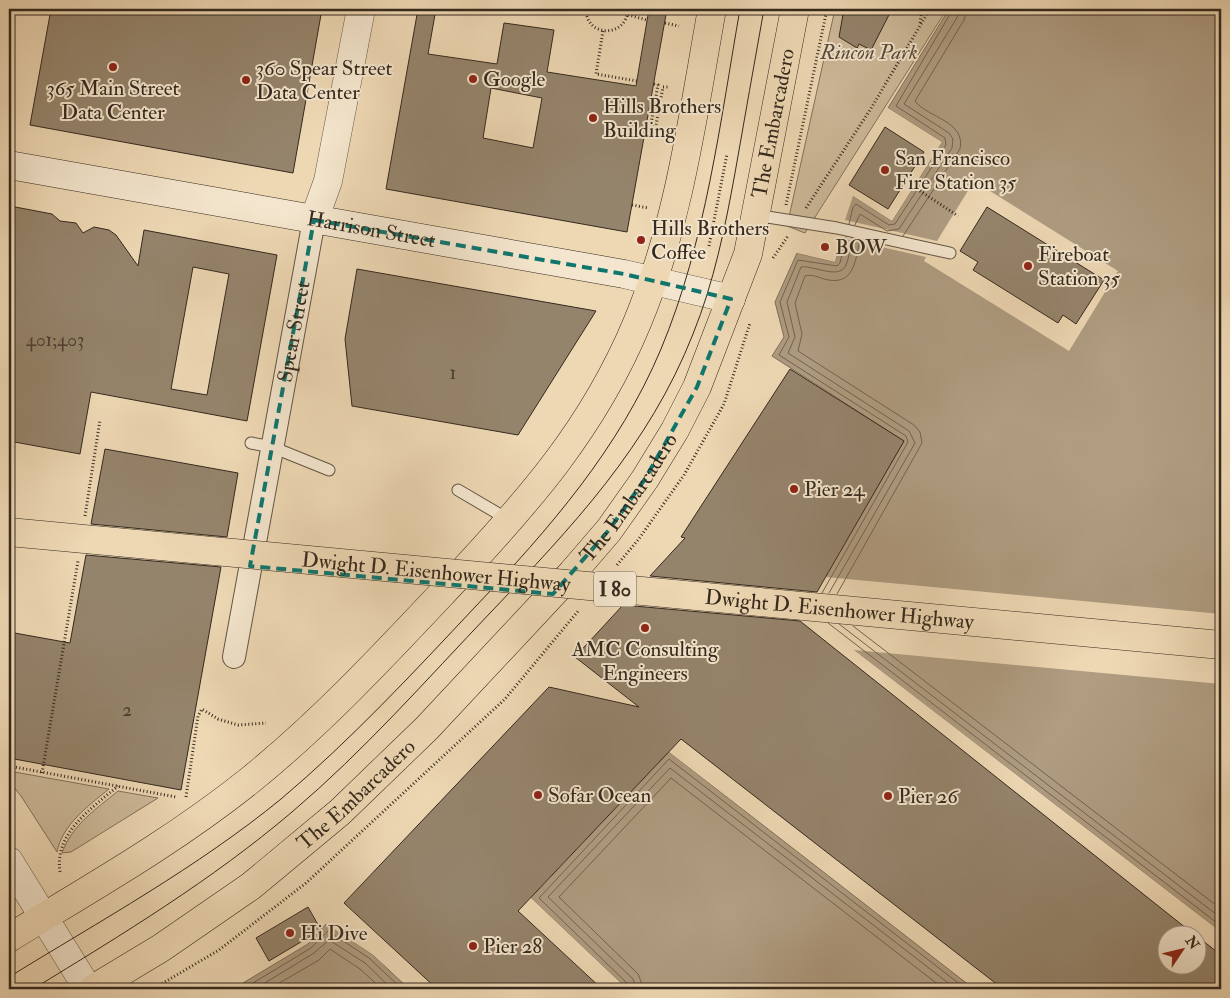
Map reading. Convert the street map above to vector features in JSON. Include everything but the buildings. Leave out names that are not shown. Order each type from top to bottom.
[{"type":"main road","name":"Spear Street","points":[[314,220],[328,181],[361,9]]},
{"type":"main road","points":[[9,938],[153,851],[249,781],[299,738],[364,676],[510,521],[546,479],[578,435],[610,381],[638,322],[679,194],[712,9]]},
{"type":"main road","name":"The Embarcadero","points":[[94,989],[208,916],[304,844],[359,794],[427,728],[572,573],[609,530],[645,480],[675,430],[697,387],[748,254],[795,9]]},
{"type":"main road","name":"Harrison Street","points":[[9,165],[652,280],[731,299]]},
{"type":"main road","name":"Dwight D. Eisenhower Highway","points":[[9,532],[1221,645]]},
{"type":"main road","name":"Dwight D. Eisenhower Highway","points":[[9,543],[1221,657]]},
{"type":"main road","points":[[9,860],[88,989]]},
{"type":"street","name":"Spear Street","points":[[234,657],[262,445],[314,220]]},
{"type":"lane","points":[[756,215],[843,229],[945,252]]},
{"type":"lane","points":[[262,445],[329,470]]},
{"type":"lane","points":[[458,490],[510,521]]},
{"type":"path","points":[[586,9],[588,22],[604,31],[614,31],[620,27],[628,15],[628,9]]},
{"type":"path","points":[[828,9],[798,159],[773,259],[870,110],[930,9]]},
{"type":"path","points":[[920,25],[922,9]]},
{"type":"path","points":[[628,15],[647,20]]},
{"type":"path","points":[[665,23],[679,26]]},
{"type":"path","points":[[604,31],[596,74],[637,81]]},
{"type":"path","points":[[654,84],[658,85],[651,124],[656,125],[663,86],[668,87]]},
{"type":"path","points":[[709,246],[727,154]]},
{"type":"path","points":[[914,187],[958,216]]},
{"type":"path","points":[[632,206],[648,208]]},
{"type":"path","points":[[84,526],[100,420]]},
{"type":"path","points":[[42,773],[79,555]]},
{"type":"path","points":[[186,797],[198,716],[202,709],[218,719],[238,725],[266,724]]},
{"type":"path","points":[[9,766],[176,797]]},
{"type":"path","points":[[60,872],[60,851],[71,829],[118,786]]},
{"type":"highlighted area","points":[[314,220],[624,274],[731,299],[697,387],[645,479],[609,530],[553,594],[250,566]]},
{"type":"green space","name":"Rincon Park","points":[[835,9],[947,9],[805,233],[787,226]]},
{"type":"green space","points":[[9,771],[109,789],[70,824],[64,833],[57,852],[21,796],[9,781]]},
{"type":"green space","points":[[118,791],[158,798],[71,852],[62,853],[66,843],[78,826]]},
{"type":"water","points":[[949,9],[1221,9],[1221,932],[804,612],[904,441],[772,356],[784,337],[775,302],[797,253],[835,262],[848,205],[853,196],[892,221],[942,142],[888,108]]},
{"type":"water","points":[[669,752],[974,989],[627,989],[531,898]]},
{"type":"water","points":[[326,924],[372,954],[409,989],[233,989],[308,944]]},
{"type":"pier","points":[[888,108],[942,142],[892,221],[853,196],[845,220],[937,241],[974,181],[1118,271],[1069,351],[924,261],[926,257],[841,238],[835,262],[797,253],[798,250],[833,259],[846,204],[852,193],[891,218],[939,143],[887,110]]},
{"type":"pier","points":[[900,442],[826,577],[1221,614],[1221,684],[854,650],[1221,932],[1221,935],[802,613]]},
{"type":"pier","points":[[670,750],[977,989],[669,752],[531,898],[627,989],[623,989],[529,899]]},
{"type":"pier","points":[[328,922],[373,952],[411,989],[372,954],[326,924]]},
{"type":"tram line","points":[[9,977],[113,914],[216,848],[307,777],[357,730],[503,577],[556,517],[580,486],[625,421],[644,386],[661,349],[676,308],[690,266],[710,181],[740,9]]},
{"type":"tram line","points":[[33,989],[133,927],[199,883],[262,837],[319,789],[394,715],[521,580],[606,483],[654,413],[675,375],[700,314],[713,275],[727,214],[764,9]]},
{"type":"place","name":"365 Main Street Data Center","points":[[113,67]]},
{"type":"place","name":"Google","points":[[473,79]]},
{"type":"place","name":"360 Spear Street Data Center","points":[[246,80]]},
{"type":"place","name":"Hills Brothers Building","points":[[593,118]]},
{"type":"place","name":"San Francisco Fire Station 35","points":[[885,170]]},
{"type":"place","name":"Hills Brothers Coffee","points":[[641,240]]},
{"type":"place","name":"BOW","points":[[825,247]]},
{"type":"place","name":"Fireboat Station 35","points":[[1028,266]]},
{"type":"place","name":"Pier 24","points":[[794,489]]},
{"type":"place","name":"AMC Consulting Engineers","points":[[645,628]]},
{"type":"place","name":"Sofar Ocean","points":[[538,795]]},
{"type":"place","name":"Pier 26","points":[[888,796]]},
{"type":"place","name":"Hi Dive","points":[[290,933]]},
{"type":"place","name":"Pier 28","points":[[473,946]]}]
